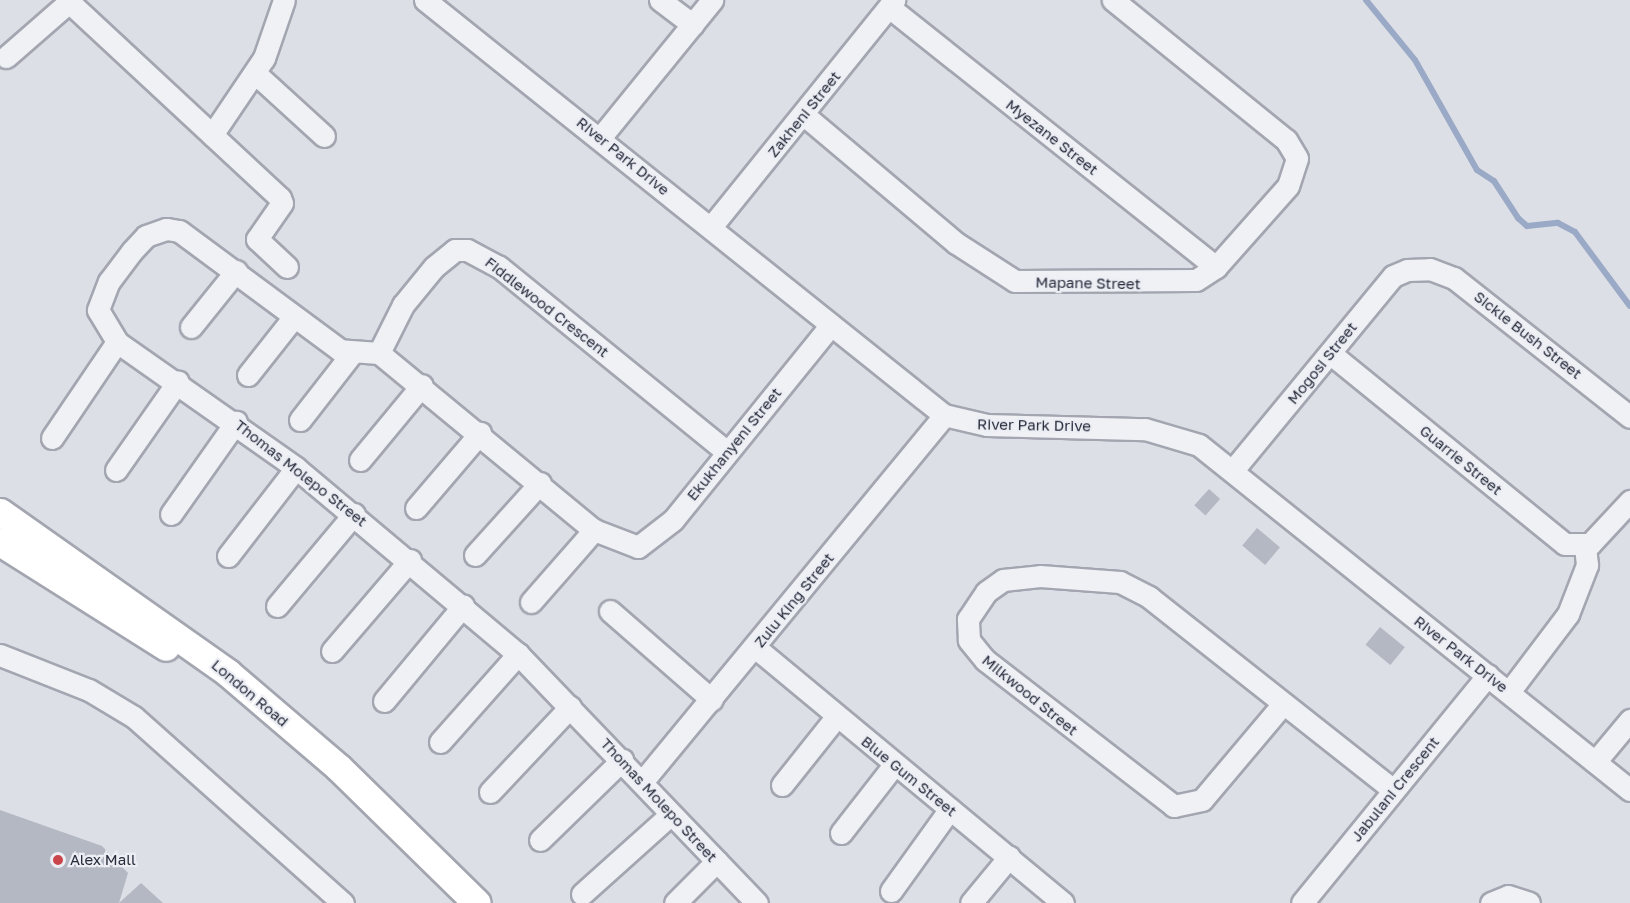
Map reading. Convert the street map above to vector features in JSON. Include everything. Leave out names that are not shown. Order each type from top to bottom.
[{"type":"main road","name":"London Road","points":[[0,512],[228,673],[338,767],[477,903]]},
{"type":"main road","name":"London Road","points":[[0,542],[162,644],[239,700],[356,798],[460,903]]},
{"type":"street","points":[[212,135],[256,74],[284,0]]},
{"type":"street","name":"River Park Drive","points":[[425,0],[944,415],[987,425],[1164,431],[1199,445],[1630,790]]},
{"type":"street","points":[[660,0],[693,25]]},
{"type":"street","points":[[600,138],[712,0]]},
{"type":"street","name":"Mapane Street","points":[[804,115],[956,243],[1015,280],[1180,284],[1216,267],[1293,178],[1297,158],[1286,140],[1113,0]]},
{"type":"street","points":[[6,57],[68,1],[280,198],[282,203],[257,239],[287,267]]},
{"type":"street","name":"Zakheni Street","points":[[711,227],[892,4]]},
{"type":"street","name":"Myezane Street","points":[[892,4],[1216,267]]},
{"type":"street","points":[[256,74],[324,136]]},
{"type":"street","name":"Thomas Molepo Street","points":[[379,352],[340,350],[293,318],[236,271],[179,231],[156,230],[132,251],[100,300],[100,322],[117,342],[178,381],[296,468],[410,560],[518,654],[622,760],[670,815],[757,903]]},
{"type":"street","name":"Fiddlewood Crescent","points":[[379,352],[403,305],[434,267],[454,250],[467,250],[499,267],[727,452]]},
{"type":"street","name":"Mogosi Street","points":[[1233,470],[1393,276],[1419,269]]},
{"type":"street","name":"Sickle Bush Street","points":[[1419,269],[1454,278],[1630,417]]},
{"type":"street","points":[[191,327],[236,271]]},
{"type":"street","points":[[248,375],[293,318]]},
{"type":"street","name":"Ekukhanyeni Street","points":[[594,530],[626,546],[638,547],[660,534],[831,325]]},
{"type":"street","points":[[52,438],[117,342]]},
{"type":"street","points":[[300,420],[353,352]]},
{"type":"street","points":[[379,352],[480,433],[594,530],[531,602]]},
{"type":"street","name":"Guarrie Street","points":[[1331,354],[1556,537],[1591,543]]},
{"type":"street","points":[[116,470],[178,381]]},
{"type":"street","points":[[360,460],[422,385]]},
{"type":"street","name":"Zulu King Street","points":[[642,782],[756,648],[944,415]]},
{"type":"street","points":[[171,514],[236,422]]},
{"type":"street","points":[[416,508],[480,433]]},
{"type":"street","points":[[228,556],[296,468]]},
{"type":"street","points":[[475,555],[540,483]]},
{"type":"street","points":[[1509,692],[1568,614],[1587,565],[1591,543],[1630,501]]},
{"type":"street","points":[[277,606],[354,514]]},
{"type":"street","points":[[332,651],[410,560]]},
{"type":"street","name":"Milkwood Street","points":[[1282,705],[1202,800],[1174,806],[985,660],[967,635],[968,619],[986,592],[1003,580],[1040,576],[1120,582],[1149,597],[1282,705],[1394,790]]},
{"type":"street","points":[[384,701],[463,606]]},
{"type":"street","points":[[610,610],[712,700]]},
{"type":"street","name":"Blue Gum Street","points":[[756,648],[836,717],[1063,903]]},
{"type":"street","points":[[440,742],[518,654]]},
{"type":"street","points":[[0,655],[89,690],[134,717],[343,903]]},
{"type":"street","name":"Jabulani Crescent","points":[[1302,903],[1488,675]]},
{"type":"street","points":[[490,792],[570,707]]},
{"type":"street","points":[[782,785],[836,717]]},
{"type":"street","points":[[1595,762],[1630,720]]},
{"type":"street","points":[[540,840],[622,760]]},
{"type":"street","points":[[841,833],[894,765]]},
{"type":"street","points":[[891,891],[950,809]]},
{"type":"street","points":[[582,894],[670,815]]},
{"type":"street","points":[[971,903],[1008,857]]},
{"type":"street","points":[[675,903],[717,861]]},
{"type":"street","points":[[1499,900],[1529,903]]},
{"type":"building","points":[[1209,489],[1220,499],[1205,515],[1194,505]]},
{"type":"building","points":[[1257,528],[1280,547],[1265,565],[1242,546]]},
{"type":"building","points":[[1380,627],[1405,647],[1390,665],[1366,645]]},
{"type":"building","name":"Alex Mall","points":[[0,810],[102,846],[128,873],[119,903],[0,903]]},
{"type":"building","points":[[141,883],[163,903],[119,903]]},
{"type":"waterway","points":[[1366,0],[1415,60],[1477,170],[1494,181],[1518,218],[1527,226],[1558,223],[1575,232],[1630,306]]},
{"type":"place","name":"Alex Mall","points":[[58,860]]}]
